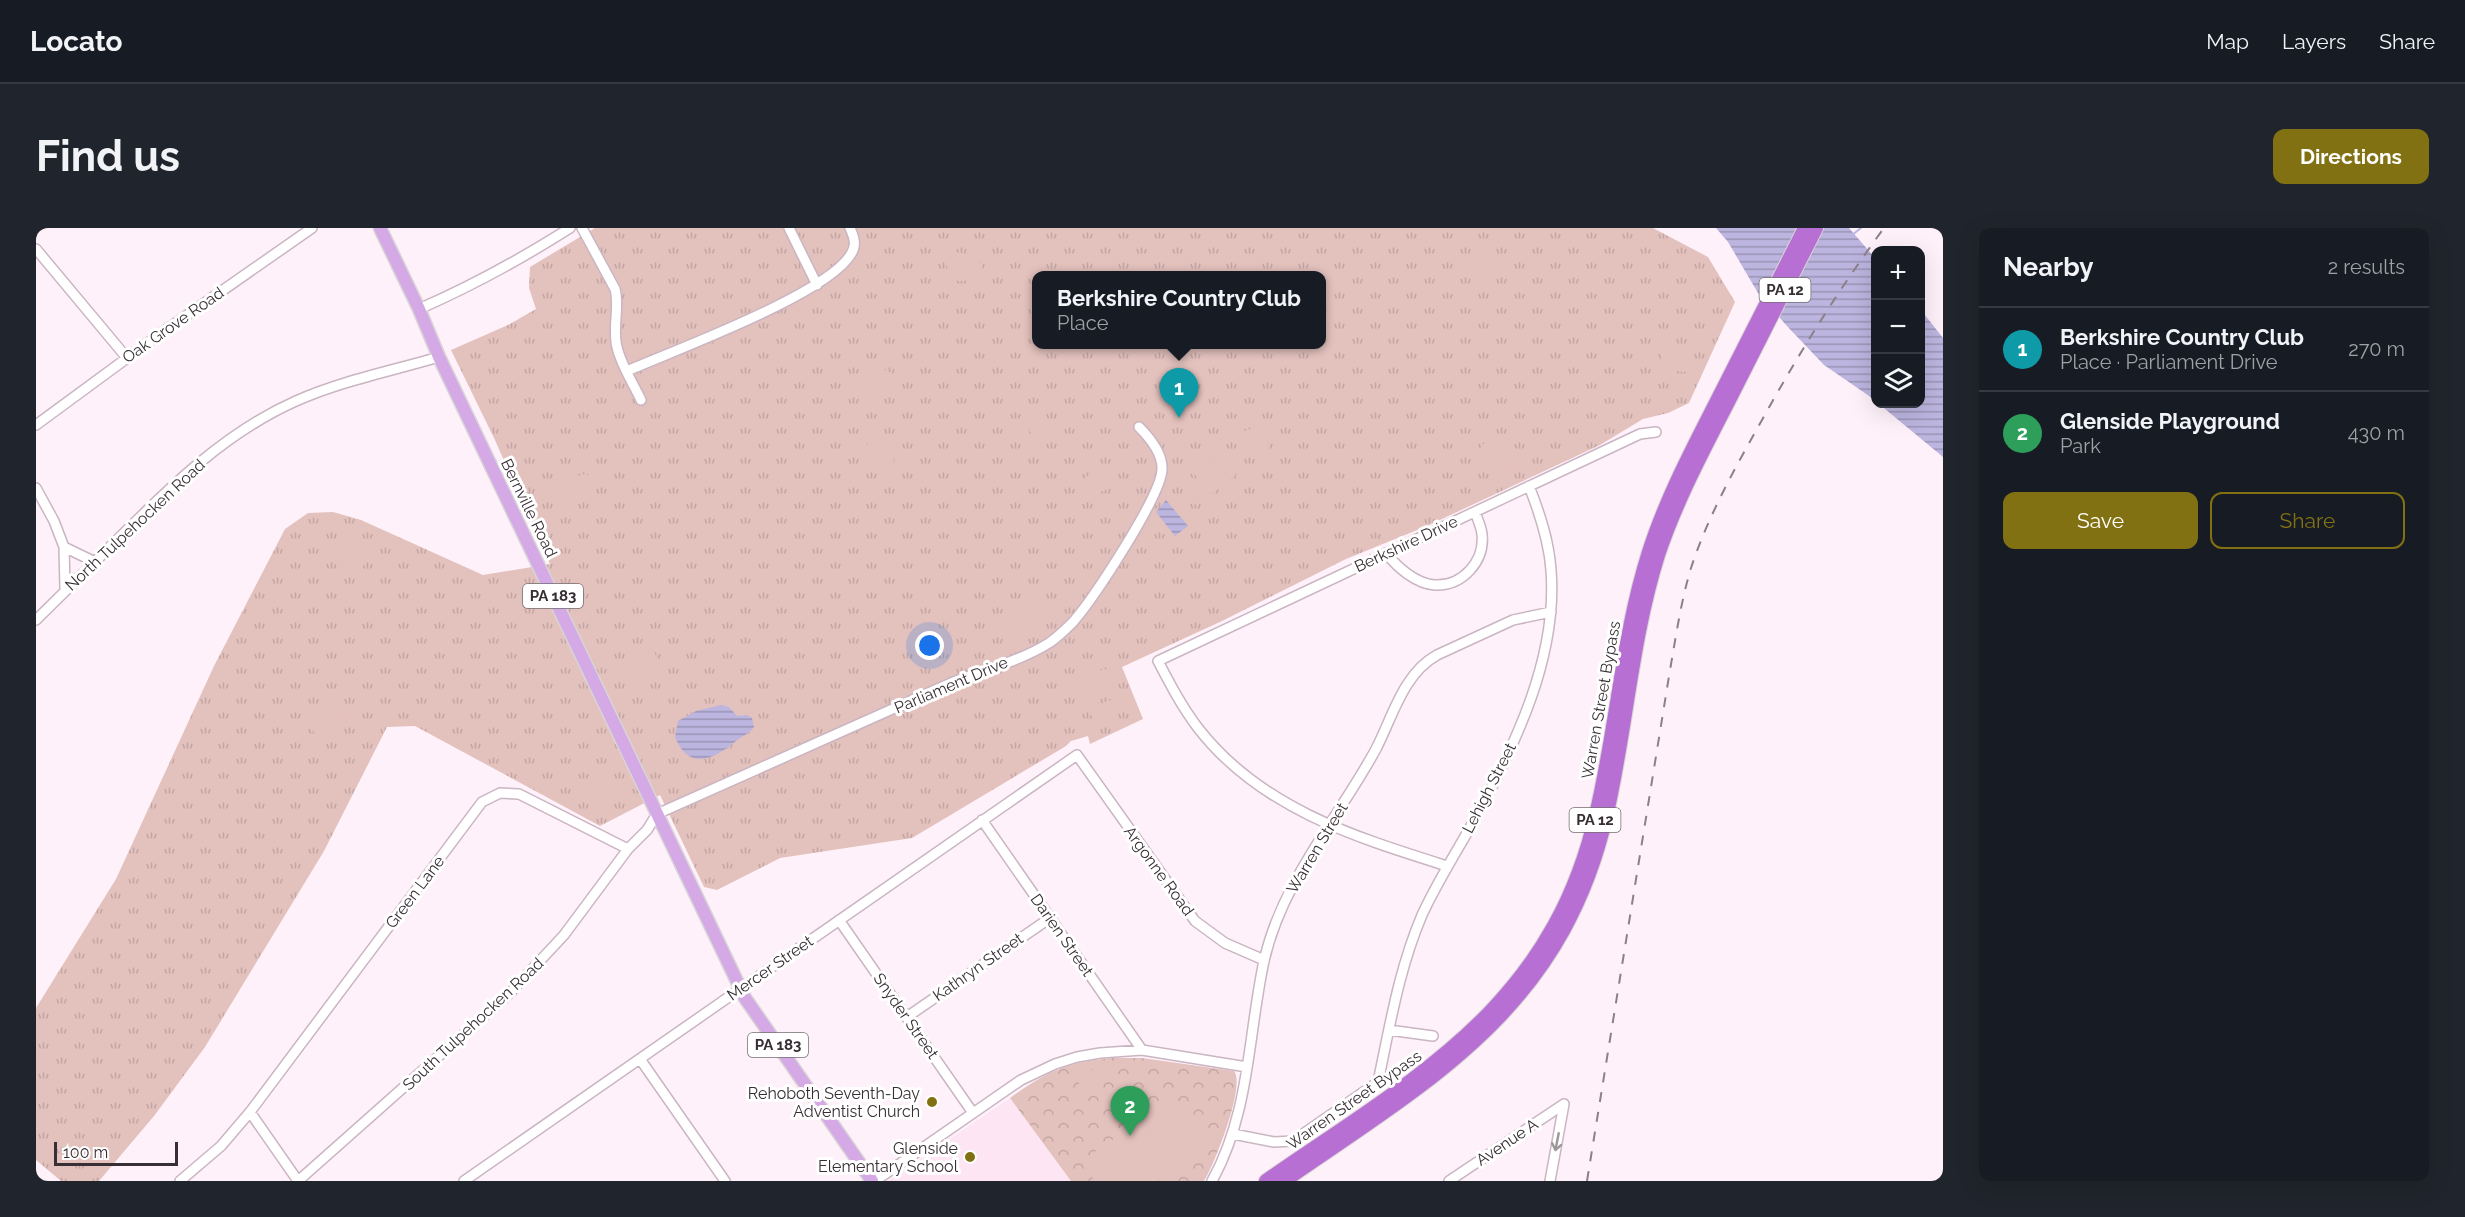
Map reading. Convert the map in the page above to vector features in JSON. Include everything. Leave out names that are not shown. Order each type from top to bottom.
[{"type":"highway","name":"Warren Street Bypass","points":[[1284,1181],[1414,1091],[1467,1050],[1516,1001],[1544,964],[1559,939],[1585,883],[1605,819],[1642,617],[1659,553],[1684,488],[1805,228]]},
{"type":"highway","name":"Warren Street Bypass","points":[[1266,1181],[1427,1069],[1453,1048],[1508,994],[1550,934],[1576,879],[1593,826],[1607,764],[1632,615],[1650,550],[1685,464],[1816,228]]},
{"type":"main road","name":"Bernville Road","points":[[380,228],[439,357],[741,988]]},
{"type":"main road","name":"PA 183","points":[[741,988],[873,1181]]},
{"type":"street","name":"Oak Grove Road","points":[[36,424],[312,228]]},
{"type":"street","points":[[419,309],[479,281],[531,253],[570,228]]},
{"type":"street","points":[[582,228],[615,289],[618,299],[615,329],[617,347],[641,400]]},
{"type":"street","points":[[789,228],[817,285]]},
{"type":"street","points":[[627,371],[735,325],[817,285],[833,274],[853,252],[854,238],[850,228]]},
{"type":"street","points":[[36,249],[128,358]]},
{"type":"street","name":"North Tulpehocken Road","points":[[36,620],[158,499],[195,466],[259,421],[290,404],[320,392],[439,357]]},
{"type":"street","name":"Parliament Drive","points":[[628,849],[647,830],[657,814],[950,684],[1032,651],[1061,634],[1074,621],[1105,576],[1143,516],[1154,492],[1162,470],[1160,460],[1150,439],[1139,428]]},
{"type":"street","name":"Berkshire Drive","points":[[1328,825],[1271,794],[1222,755],[1187,713],[1158,661],[1640,434],[1656,432]]},
{"type":"street","name":"Lehigh Street","points":[[1233,1134],[1274,1142],[1293,1141],[1378,1082],[1398,986],[1422,915],[1491,789],[1518,730],[1543,660],[1551,612],[1552,586],[1544,527],[1529,486]]},
{"type":"street","points":[[36,488],[54,521],[64,547],[65,589]]},
{"type":"street","points":[[1386,553],[1396,566],[1422,582],[1436,585],[1461,579],[1475,566],[1481,550],[1482,534],[1475,512]]},
{"type":"street","points":[[64,547],[94,562]]},
{"type":"street","name":"Warren Street","points":[[1212,1181],[1233,1134],[1248,1067],[1264,960],[1294,884],[1376,749],[1408,681],[1429,660],[1513,620],[1551,612]]},
{"type":"street","name":"Mercer Street","points":[[464,1181],[1077,755]]},
{"type":"street","name":"Argonne Road","points":[[1077,755],[1195,921],[1225,943],[1264,960]]},
{"type":"street","name":"Green Lane","points":[[180,1181],[221,1146],[250,1112],[482,802],[500,793],[519,794],[628,849]]},
{"type":"street","name":"Darien Street","points":[[982,820],[1142,1050]]},
{"type":"street","points":[[1328,825],[1447,866]]},
{"type":"street","name":"South Tulpehocken Road","points":[[298,1181],[511,992],[564,935],[628,849]]},
{"type":"street","name":"Kathryn Street","points":[[907,1017],[1050,918]]},
{"type":"street","name":"Snyder Street","points":[[839,920],[973,1113]]},
{"type":"street","points":[[1389,1030],[1433,1036]]},
{"type":"street","points":[[873,1181],[1021,1080],[1055,1064],[1100,1053],[1142,1050],[1248,1067]]},
{"type":"street","points":[[640,1059],[725,1181]]},
{"type":"street","name":"Avenue A","points":[[1449,1181],[1564,1104],[1550,1181]]},
{"type":"street","points":[[250,1112],[298,1181]]},
{"type":"shaded area","points":[[1716,228],[1849,228],[1871,253],[1871,397],[1824,365],[1786,325],[1758,293],[1728,242]]},
{"type":"shaded area","points":[[1925,315],[1943,338],[1943,457],[1884,408],[1925,408]]},
{"type":"shaded area","points":[[1166,500],[1188,526],[1175,536],[1156,512]]},
{"type":"shaded area","points":[[721,705],[729,707],[737,716],[747,715],[752,718],[754,727],[711,757],[702,759],[687,755],[675,737],[678,721],[696,711]]},
{"type":"shaded area","points":[[1010,1098],[1071,1181],[888,1181]]},
{"type":"green space","points":[[595,228],[1653,228],[1708,257],[1735,302],[1689,403],[1668,413],[1643,419],[1600,445],[1427,526],[1346,559],[1222,621],[1122,667],[1143,719],[1090,744],[1088,736],[1071,741],[912,838],[780,858],[717,890],[704,887],[660,795],[600,826],[415,726],[387,727],[324,851],[205,1047],[154,1116],[99,1181],[61,1181],[36,1160],[36,1008],[116,879],[214,666],[285,529],[308,513],[333,512],[361,520],[483,575],[550,564],[494,438],[451,350],[508,325],[536,309],[529,288],[530,267]]},
{"type":"green space","points":[[960,252],[980,263],[985,273],[980,280],[958,281],[951,276],[947,265],[949,258],[952,254]]},
{"type":"green space","points":[[1471,259],[1494,262],[1498,268],[1497,276],[1491,279],[1458,275],[1456,267],[1458,262]]},
{"type":"green space","points":[[1665,346],[1690,350],[1691,371],[1676,371],[1662,363],[1661,349]]},
{"type":"green space","points":[[880,367],[893,374],[893,383],[883,392],[869,394],[863,376],[872,368]]},
{"type":"green space","points":[[1037,409],[1045,413],[1050,425],[1051,433],[1044,439],[1039,439],[1029,431],[1029,416]]},
{"type":"green space","points":[[1256,427],[1265,434],[1269,443],[1269,451],[1260,460],[1245,455],[1240,448],[1242,432]]},
{"type":"green space","points":[[882,439],[891,448],[894,459],[893,468],[885,472],[876,467],[865,448],[869,442]]},
{"type":"green space","points":[[1483,444],[1489,444],[1512,454],[1516,459],[1517,467],[1509,472],[1487,469],[1477,453]]},
{"type":"green space","points":[[1218,451],[1236,475],[1225,483],[1207,460]]},
{"type":"green space","points":[[1203,463],[1222,486],[1211,495],[1192,471]]},
{"type":"green space","points":[[1099,465],[1107,472],[1111,483],[1108,489],[1084,504],[1073,486],[1092,473]]},
{"type":"green space","points":[[582,474],[595,476],[598,484],[569,505],[565,505],[558,496],[557,487]]},
{"type":"green space","points":[[1189,474],[1208,497],[1197,506],[1179,483]]},
{"type":"green space","points":[[350,538],[362,543],[367,555],[362,567],[350,572],[338,567],[333,555],[338,543]]},
{"type":"green space","points":[[1030,601],[1043,609],[1043,612],[1027,633],[1012,637],[1008,619]]},
{"type":"green space","points":[[648,649],[653,650],[662,667],[661,670],[644,678],[629,678],[622,668],[621,660]]},
{"type":"green space","points":[[1110,669],[1119,679],[1116,688],[1093,695],[1081,694],[1073,685],[1073,676],[1077,674]]},
{"type":"green space","points":[[340,700],[347,709],[346,720],[334,742],[327,741],[320,738],[311,726],[322,709]]},
{"type":"green space","points":[[1110,700],[1119,708],[1117,715],[1100,723],[1094,720],[1089,711]]},
{"type":"green space","points":[[595,782],[617,793],[616,802],[609,810],[603,810],[587,797],[586,787]]},
{"type":"green space","points":[[1111,1058],[1142,1058],[1234,1071],[1237,1079],[1232,1108],[1215,1159],[1204,1181],[1071,1181],[1010,1098],[1035,1081],[1058,1070],[1082,1062]]},
{"type":"green space","points":[[1102,1066],[1108,1081],[1082,1091],[1076,1075]]},
{"type":"green space","points":[[1176,1097],[1209,1146],[1157,1181],[1095,1181],[1081,1161]]},
{"type":"waterway","points":[[1852,235],[1861,228]]},
{"type":"railway","points":[[1587,1181],[1670,670],[1691,568],[1705,530],[1723,492],[1776,395],[1835,298],[1884,228]]},
{"type":"place","name":"Berkshire Country Club","points":[[1179,418]]},
{"type":"place","name":"Rehoboth Seventh-Day Adventist Church","points":[[932,1102]]},
{"type":"place","name":"Glenside Playground","points":[[1130,1136]]},
{"type":"place","name":"Glenside Elementary School","points":[[970,1157]]}]
